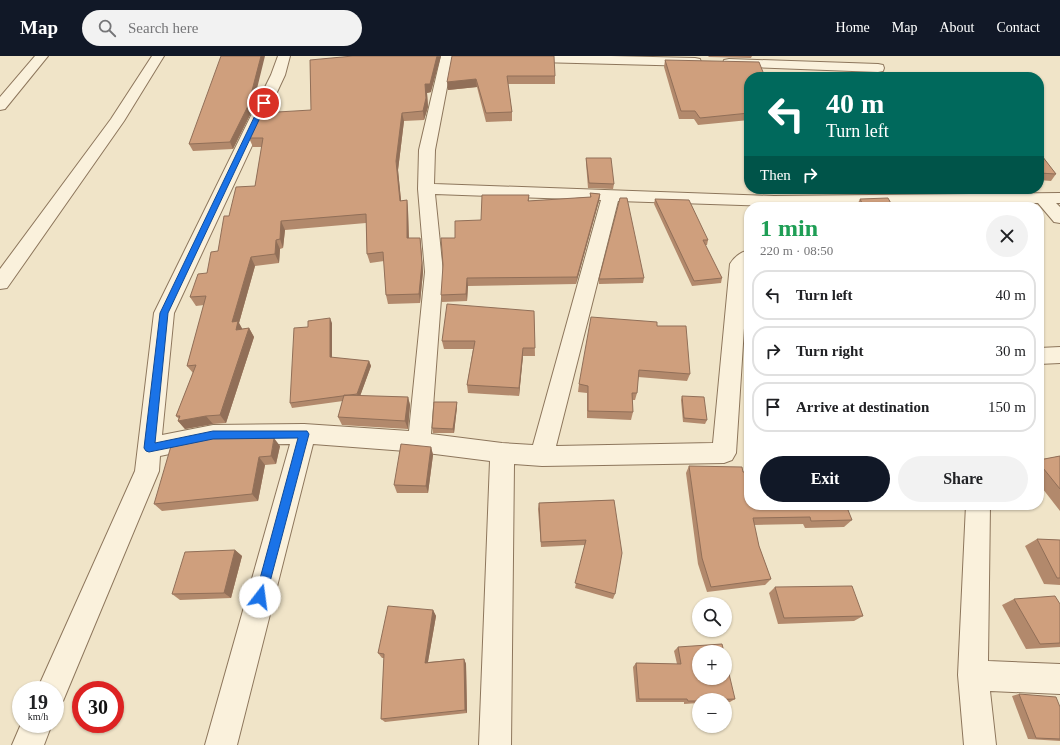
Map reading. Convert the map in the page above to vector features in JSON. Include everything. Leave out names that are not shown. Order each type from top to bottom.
[{"type":"street","points":[[0,106],[42,56]]},
{"type":"street","points":[[0,284],[117,121],[158,56]]},
{"type":"street","points":[[56,681],[147,471],[164,313],[278,75],[284,56]]},
{"type":"street","points":[[419,442],[434,272],[426,189],[427,150],[447,56]]},
{"type":"street","points":[[464,56],[551,56],[714,63],[862,72]]},
{"type":"street","points":[[873,56],[879,72]]},
{"type":"street","points":[[426,189],[779,199],[1060,198]]},
{"type":"street","points":[[542,456],[611,195]]},
{"type":"street","points":[[1042,197],[1060,218]]},
{"type":"street","points":[[149,448],[213,435],[304,434],[419,442],[502,453],[542,456],[724,453],[739,264],[744,260]]},
{"type":"street","points":[[1044,356],[1060,355]]},
{"type":"street","points":[[221,745],[304,434]]},
{"type":"street","points":[[495,745],[502,453]]},
{"type":"street","points":[[978,510],[973,676],[980,745]]},
{"type":"street","points":[[973,676],[1060,679]]},
{"type":"street","points":[[28,745],[33,733]]},
{"type":"building","points":[[221,56],[261,56],[248,106],[230,142],[189,144]]},
{"type":"building","points":[[353,56],[437,56],[430,84],[425,84],[426,98],[423,111],[402,113],[396,161],[400,201],[407,200],[407,238],[420,238],[422,263],[419,294],[386,295],[383,252],[367,254],[366,214],[281,221],[280,239],[276,240],[275,254],[251,257],[232,322],[238,321],[236,330],[249,328],[220,415],[178,421],[180,416],[176,416],[196,365],[187,366],[206,296],[190,297],[198,274],[207,273],[211,252],[218,251],[224,216],[229,216],[236,187],[255,186],[263,138],[249,138],[261,113],[311,110],[310,60]]},
{"type":"building","points":[[452,56],[554,56],[555,76],[507,76],[512,112],[486,113],[476,79],[447,82]]},
{"type":"building","points":[[665,60],[759,62],[763,72],[744,72],[744,114],[700,118],[695,111],[681,111]]},
{"type":"building","points":[[586,158],[611,158],[614,184],[589,183]]},
{"type":"building","points":[[1044,158],[1056,174],[1044,173]]},
{"type":"building","points":[[590,193],[600,194],[577,277],[467,278],[466,294],[441,295],[443,265],[441,238],[455,238],[455,221],[481,220],[482,195],[529,195],[528,201],[591,197]]},
{"type":"building","points":[[620,198],[627,198],[644,278],[599,279]]},
{"type":"building","points":[[888,198],[890,202],[862,202],[860,199]]},
{"type":"building","points":[[655,199],[689,200],[708,240],[703,240],[722,278],[694,281]]},
{"type":"building","points":[[447,304],[534,311],[535,348],[523,348],[519,388],[467,385],[475,341],[442,341]]},
{"type":"building","points":[[591,317],[657,322],[657,326],[686,326],[690,374],[639,370],[637,393],[632,393],[633,412],[588,411],[588,386],[579,384]]},
{"type":"building","points":[[330,318],[330,357],[369,361],[357,394],[290,403],[294,328],[308,327],[308,321]]},
{"type":"building","points":[[344,395],[408,397],[405,421],[338,417]]},
{"type":"building","points":[[682,396],[704,397],[707,420],[684,418]]},
{"type":"building","points":[[434,402],[457,402],[453,429],[432,428]]},
{"type":"building","points":[[206,438],[274,438],[271,456],[259,457],[252,494],[154,504],[171,446]]},
{"type":"building","points":[[401,444],[431,447],[426,486],[394,485]]},
{"type":"building","points":[[1060,456],[1060,489],[1044,469],[1044,459]]},
{"type":"building","points":[[689,466],[742,467],[744,472],[744,510],[848,510],[852,520],[811,521],[810,517],[753,518],[759,546],[771,579],[711,587],[702,558]]},
{"type":"building","points":[[614,500],[622,553],[615,594],[575,583],[586,540],[541,542],[539,503]]},
{"type":"building","points":[[1037,539],[1060,540],[1060,578],[1057,578]]},
{"type":"building","points":[[235,550],[224,593],[172,594],[185,552]]},
{"type":"building","points":[[852,586],[863,616],[784,618],[775,587]]},
{"type":"building","points":[[1055,596],[1060,604],[1060,643],[1040,644],[1014,599]]},
{"type":"building","points":[[388,606],[433,610],[425,663],[464,659],[465,710],[381,719],[384,654],[378,653]]},
{"type":"building","points":[[692,646],[692,685],[732,685],[735,699],[732,699],[732,693],[692,693],[692,701],[688,701],[687,699],[639,699],[636,663],[681,664],[678,647]]},
{"type":"building","points":[[1019,694],[1056,697],[1060,707],[1060,739],[1036,738]]},
{"type":"route","points":[[260,597],[304,434],[213,435],[149,448],[164,313],[264,103]]}]
